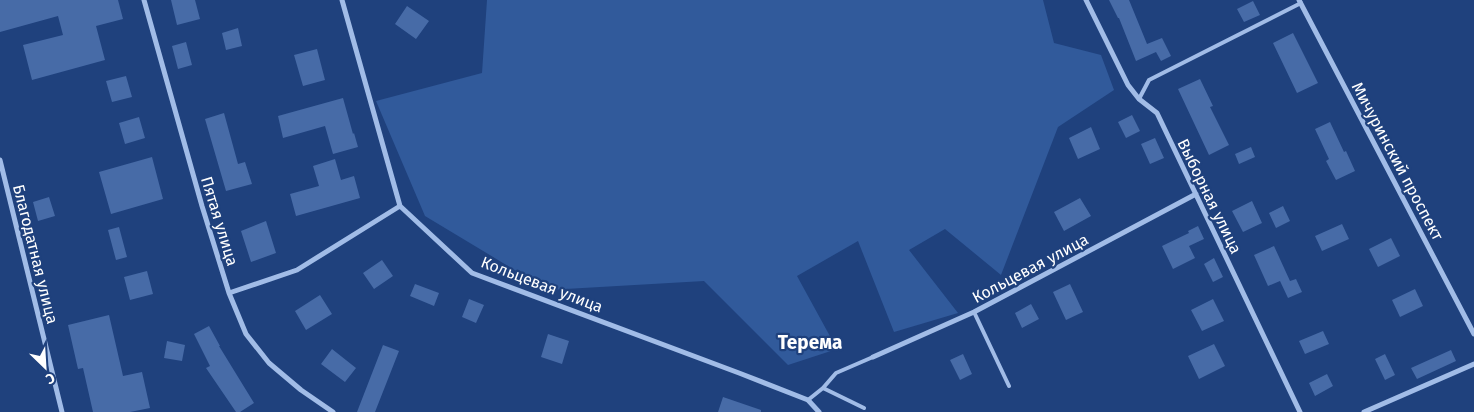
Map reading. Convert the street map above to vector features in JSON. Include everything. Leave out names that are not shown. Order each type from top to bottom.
[{"type":"street","name":"Пятая улица","points":[[144,0],[202,206],[229,293],[246,334],[269,363],[301,390],[333,412]]},
{"type":"street","points":[[229,293],[297,270],[400,206],[342,0]]},
{"type":"street","name":"Выборная улица","points":[[1086,0],[1128,85],[1139,99],[1157,113],[1300,412]]},
{"type":"street","name":"Мичуринский проспект","points":[[1300,1],[1474,334]]},
{"type":"street","name":"Благодатная улица","points":[[0,160],[62,412]]},
{"type":"street","name":"Кольцевая улица","points":[[874,357],[974,312],[1196,194]]},
{"type":"street","name":"Кольцевая улица","points":[[400,206],[472,273],[808,400]]},
{"type":"street","points":[[1364,412],[1474,364]]},
{"type":"street","points":[[808,400],[818,412]]},
{"type":"lane","points":[[1139,99],[1149,80],[1300,1]]},
{"type":"lane","points":[[974,312],[1009,386]]},
{"type":"lane","points":[[808,400],[823,388],[836,373],[874,357]]},
{"type":"lane","points":[[823,388],[864,408]]},
{"type":"shaded area","points":[[487,0],[1043,0],[1054,43],[1101,55],[1114,90],[1058,127],[1001,275],[945,229],[909,250],[958,313],[894,332],[858,241],[797,276],[837,349],[788,365],[704,281],[548,290],[425,216],[376,101],[482,73]]},
{"type":"building","points":[[0,0],[118,0],[123,19],[96,26],[105,60],[32,80],[23,45],[63,35],[58,16],[0,32]]},
{"type":"building","points":[[171,0],[195,0],[200,19],[177,25]]},
{"type":"building","points":[[1109,0],[1129,0],[1147,44],[1162,38],[1171,56],[1161,61],[1156,52],[1136,61],[1119,18]]},
{"type":"building","points":[[1253,1],[1260,15],[1244,22],[1237,9]]},
{"type":"building","points":[[407,6],[429,21],[416,39],[395,24]]},
{"type":"building","points":[[238,28],[242,46],[226,50],[222,33]]},
{"type":"building","points":[[1293,33],[1318,83],[1297,93],[1273,43]]},
{"type":"building","points":[[186,42],[192,65],[178,69],[172,46]]},
{"type":"building","points":[[317,49],[325,80],[303,86],[294,55]]},
{"type":"building","points":[[126,76],[132,97],[112,102],[106,81]]},
{"type":"building","points":[[1200,79],[1213,106],[1210,107],[1229,145],[1209,155],[1178,89]]},
{"type":"building","points":[[343,98],[358,147],[333,154],[325,126],[283,138],[278,116]]},
{"type":"building","points":[[224,113],[238,164],[245,162],[252,184],[226,191],[205,119]]},
{"type":"building","points":[[1132,115],[1140,131],[1126,138],[1118,122]]},
{"type":"building","points":[[139,117],[145,138],[125,144],[119,123]]},
{"type":"building","points":[[1330,122],[1355,171],[1336,180],[1326,161],[1329,159],[1315,129]]},
{"type":"building","points":[[1091,127],[1100,149],[1078,159],[1069,138]]},
{"type":"building","points":[[1155,138],[1164,158],[1150,164],[1141,144]]},
{"type":"building","points":[[1251,147],[1255,157],[1239,164],[1235,154]]},
{"type":"building","points":[[152,157],[163,199],[111,214],[99,172]]},
{"type":"building","points":[[335,159],[341,180],[354,176],[360,198],[296,216],[290,194],[319,186],[313,166]]},
{"type":"building","points":[[49,197],[55,216],[38,221],[33,202]]},
{"type":"building","points":[[1080,198],[1091,216],[1064,231],[1054,212]]},
{"type":"building","points":[[1252,201],[1262,223],[1243,232],[1232,211]]},
{"type":"building","points":[[1283,206],[1290,221],[1276,228],[1269,213]]},
{"type":"building","points":[[266,221],[276,253],[251,262],[241,231]]},
{"type":"building","points":[[1342,224],[1349,239],[1322,251],[1315,236]]},
{"type":"building","points":[[1198,226],[1204,239],[1189,246],[1195,258],[1173,269],[1162,246],[1189,233],[1188,231]]},
{"type":"building","points":[[119,227],[127,257],[116,260],[108,230]]},
{"type":"building","points":[[1391,238],[1400,256],[1378,267],[1369,249]]},
{"type":"building","points":[[1274,246],[1290,281],[1296,279],[1302,292],[1288,298],[1280,281],[1268,286],[1254,255]]},
{"type":"building","points":[[1214,258],[1223,277],[1213,282],[1204,264]]},
{"type":"building","points":[[382,260],[393,276],[374,289],[363,273]]},
{"type":"building","points":[[147,271],[153,294],[130,300],[124,277]]},
{"type":"building","points":[[415,284],[439,293],[434,306],[410,296]]},
{"type":"building","points":[[1070,284],[1083,312],[1066,320],[1053,292]]},
{"type":"building","points":[[1415,289],[1423,306],[1400,317],[1392,300]]},
{"type":"building","points":[[320,295],[332,314],[306,330],[295,311]]},
{"type":"building","points":[[469,299],[484,305],[476,323],[462,317]]},
{"type":"building","points":[[1213,299],[1224,321],[1202,331],[1191,310]]},
{"type":"building","points":[[1031,304],[1039,319],[1022,328],[1015,313]]},
{"type":"building","points":[[109,315],[123,376],[142,372],[150,408],[130,412],[93,412],[83,368],[78,369],[68,325]]},
{"type":"building","points":[[209,326],[254,403],[240,412],[236,412],[206,368],[210,366],[194,334]]},
{"type":"building","points":[[1323,331],[1329,344],[1305,354],[1299,341]]},
{"type":"building","points":[[548,334],[569,341],[562,364],[541,357]]},
{"type":"building","points":[[167,341],[185,345],[182,361],[164,358]]},
{"type":"building","points":[[1214,344],[1225,366],[1199,379],[1188,356]]},
{"type":"building","points":[[383,345],[399,351],[375,412],[357,412]]},
{"type":"building","points":[[332,349],[356,368],[345,382],[321,364]]},
{"type":"building","points":[[1451,350],[1456,361],[1417,379],[1411,368]]},
{"type":"building","points":[[963,354],[972,374],[960,380],[950,360]]},
{"type":"building","points":[[1385,354],[1395,375],[1385,380],[1375,359]]},
{"type":"building","points":[[1327,374],[1333,386],[1315,396],[1309,383]]},
{"type":"building","points":[[723,397],[761,410],[761,412],[718,412]]},
{"type":"district","name":"Терема","points":[[810,342]]}]
